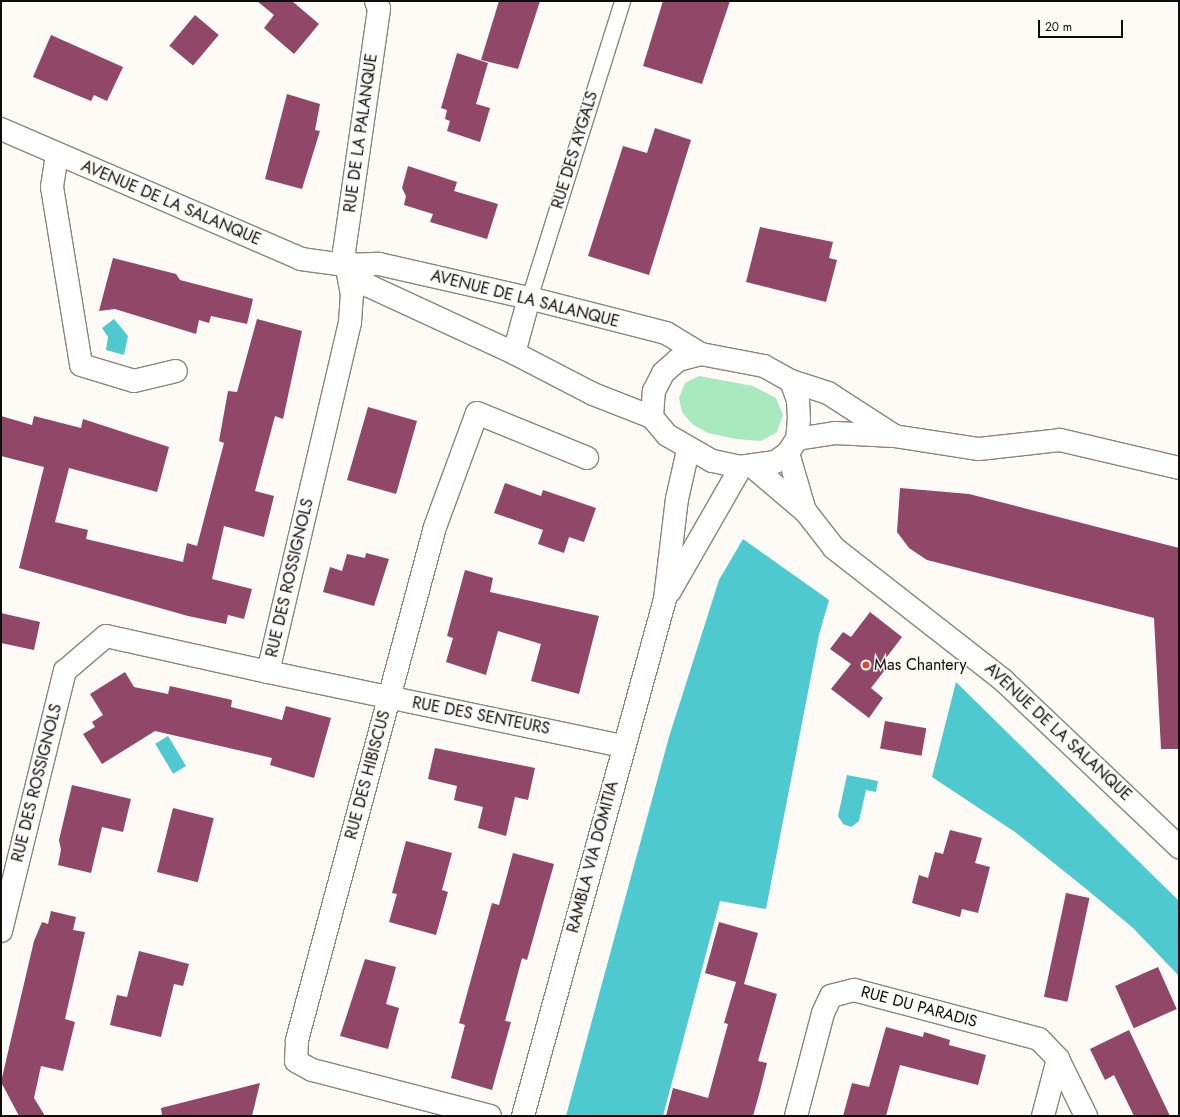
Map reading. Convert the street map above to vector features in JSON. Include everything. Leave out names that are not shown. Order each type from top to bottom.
[{"type":"street","name":"RUE DE LA PALANQUE","points":[[344,265],[379,9],[376,1]]},
{"type":"street","name":"AVENUE DE LA SALANQUE","points":[[1,128],[57,155],[301,259],[344,265],[379,264],[529,298],[666,333],[701,354]]},
{"type":"street","points":[[57,155],[52,187],[81,364],[134,381],[176,371]]},
{"type":"street","points":[[344,265],[369,286],[514,352],[593,394],[652,417],[667,435],[688,450],[712,461],[747,467],[775,462],[792,446],[835,433],[894,436],[979,449],[1060,440],[1179,468]]},
{"type":"street","name":"RUE DES ROSSIGNOLS","points":[[1,931],[65,671],[106,636],[268,672],[350,322],[352,295],[344,265]]},
{"type":"street","points":[[514,352],[529,298]]},
{"type":"street","points":[[652,417],[654,391],[663,373],[678,360],[701,354],[764,366],[790,381],[828,393],[894,436]]},
{"type":"street","points":[[790,381],[798,400],[792,446]]},
{"type":"street","name":"RUE DES HIBISCUS","points":[[490,1116],[312,1070],[296,1061],[297,1040],[435,527],[477,413],[587,458]]},
{"type":"street","name":"AVENUE DE LA SALANQUE","points":[[792,446],[806,512]]},
{"type":"street","name":"RAMBLA VIA DOMITIA","points":[[523,1116],[623,746],[665,599],[676,499],[688,450]]},
{"type":"street","name":"AVENUE DE LA SALANQUE","points":[[747,467],[806,512],[834,548],[1003,680],[1179,847]]},
{"type":"street","name":"RAMBLA VIA DOMITIA","points":[[665,599],[747,467]]},
{"type":"street","name":"RUE DES SENTEURS","points":[[268,672],[623,746]]},
{"type":"street","name":"RUE DU PARADIS","points":[[796,1116],[823,1013],[831,996],[854,990],[1040,1039],[1058,1059],[1086,1116]]},
{"type":"street","points":[[1043,1116],[1058,1059]]},
{"type":"lane","name":"RUE DES AYGALS","points":[[529,298],[622,1]]},
{"type":"green space","points":[[699,376],[753,386],[776,398],[783,415],[777,432],[761,441],[736,439],[708,433],[692,424],[682,412],[679,398],[685,383]]},
{"type":"water","points":[[114,319],[128,336],[124,355],[106,350],[108,337],[102,328]]},
{"type":"water","points":[[743,539],[829,600],[819,635],[766,909],[720,901],[663,1116],[566,1116],[669,737],[719,580]]},
{"type":"water","points":[[956,682],[1179,901],[1179,976],[1133,928],[1085,888],[1015,832],[932,777]]},
{"type":"water","points":[[168,736],[186,766],[173,774],[155,744]]},
{"type":"water","points":[[847,775],[878,781],[876,792],[866,790],[859,821],[851,827],[843,824],[838,816]]},
{"type":"building","points":[[257,1],[292,1],[319,24],[294,54],[264,28],[274,15]]},
{"type":"building","points":[[499,1],[540,1],[518,69],[481,60]]},
{"type":"building","points":[[663,1],[730,1],[702,84],[643,66]]},
{"type":"building","points":[[195,15],[219,35],[193,66],[169,46]]},
{"type":"building","points":[[51,35],[123,67],[107,101],[94,95],[91,101],[33,77]]},
{"type":"building","points":[[457,53],[488,63],[476,104],[490,108],[480,142],[447,131],[450,121],[445,119],[447,110],[441,108]]},
{"type":"building","points":[[287,94],[320,104],[315,130],[320,131],[302,189],[265,179]]},
{"type":"building","points":[[655,128],[691,140],[649,275],[588,256],[623,146],[647,153]]},
{"type":"building","points":[[408,166],[457,182],[454,191],[498,204],[487,239],[430,222],[433,214],[404,205],[406,196],[402,188]]},
{"type":"building","points":[[760,227],[833,242],[829,258],[837,260],[826,302],[746,282]]},
{"type":"building","points":[[113,258],[176,274],[180,280],[253,299],[247,324],[211,316],[209,323],[199,320],[196,334],[115,309],[99,311]]},
{"type":"building","points":[[257,319],[302,331],[283,419],[275,416],[255,491],[274,496],[264,537],[224,526],[212,579],[252,589],[244,619],[228,615],[226,624],[188,616],[19,568],[44,467],[1,456],[1,416],[32,425],[34,416],[81,428],[83,419],[169,447],[157,492],[69,468],[55,522],[88,530],[86,539],[183,562],[187,543],[197,546],[224,443],[219,441],[228,391],[237,392]]},
{"type":"building","points":[[368,407],[417,421],[396,494],[347,480]]},
{"type":"building","points":[[505,483],[541,496],[543,490],[596,508],[584,542],[569,537],[564,553],[538,544],[543,530],[494,513]]},
{"type":"building","points":[[900,488],[969,494],[1179,548],[1179,749],[1161,749],[1154,618],[927,560],[909,548],[897,532]]},
{"type":"building","points":[[366,553],[389,559],[374,606],[323,592],[330,567],[342,571],[347,554],[365,558]]},
{"type":"building","points":[[465,570],[493,578],[490,592],[599,616],[579,694],[531,681],[541,644],[498,631],[486,675],[446,662],[453,638],[447,636]]},
{"type":"building","name":"Mas Chantery","points":[[870,612],[902,637],[883,662],[888,666],[871,688],[883,698],[869,718],[831,689],[851,664],[830,649],[843,632],[851,637]]},
{"type":"building","points":[[1,613],[40,622],[34,650],[1,643]]},
{"type":"building","points":[[125,672],[134,687],[168,694],[170,686],[232,700],[231,707],[282,720],[286,706],[331,718],[314,778],[270,765],[272,758],[155,731],[102,764],[83,734],[95,727],[92,722],[103,715],[90,694]]},
{"type":"building","points":[[885,721],[926,728],[921,756],[880,749]]},
{"type":"building","points":[[435,748],[535,768],[528,800],[515,797],[506,836],[478,828],[483,807],[454,800],[457,786],[428,779]]},
{"type":"building","points":[[72,785],[131,799],[123,832],[102,827],[91,873],[58,865],[61,850],[59,840]]},
{"type":"building","points":[[173,808],[214,818],[198,882],[157,872]]},
{"type":"building","points":[[950,830],[982,838],[975,863],[990,867],[978,913],[962,909],[960,917],[912,903],[919,875],[928,878],[935,852],[943,854]]},
{"type":"building","points":[[406,841],[452,853],[442,890],[448,892],[436,935],[389,922],[397,894],[392,893]]},
{"type":"building","points":[[513,853],[554,864],[527,960],[522,958],[505,1021],[511,1022],[492,1090],[451,1078],[465,1025],[459,1023],[492,903],[499,905]]},
{"type":"building","points":[[1066,893],[1089,898],[1067,1002],[1044,997]]},
{"type":"building","points":[[51,911],[76,917],[73,930],[85,932],[65,1019],[75,1022],[63,1071],[41,1066],[34,1098],[45,1116],[19,1116],[1,1082],[34,941],[42,922],[48,924]]},
{"type":"building","points":[[719,922],[758,933],[744,984],[777,994],[758,1061],[767,1063],[760,1091],[753,1116],[666,1116],[673,1088],[708,1098],[728,1024],[724,1023],[736,982],[705,973]]},
{"type":"building","points":[[139,951],[189,964],[183,986],[174,984],[161,1037],[110,1025],[117,995],[127,997]]},
{"type":"building","points":[[365,959],[396,967],[386,1004],[399,1008],[388,1049],[340,1036]]},
{"type":"building","points":[[1158,967],[1177,1009],[1134,1028],[1115,986]]},
{"type":"building","points":[[886,1027],[923,1037],[924,1032],[950,1040],[949,1045],[986,1055],[978,1085],[900,1065],[886,1116],[843,1116],[852,1083],[869,1087]]},
{"type":"building","points":[[1129,1030],[1170,1116],[1134,1116],[1114,1075],[1105,1080],[1090,1049]]},
{"type":"building","points":[[260,1083],[252,1116],[162,1116],[161,1108]]},
{"type":"place","name":"Mas Chantery","points":[[866,665]]}]
